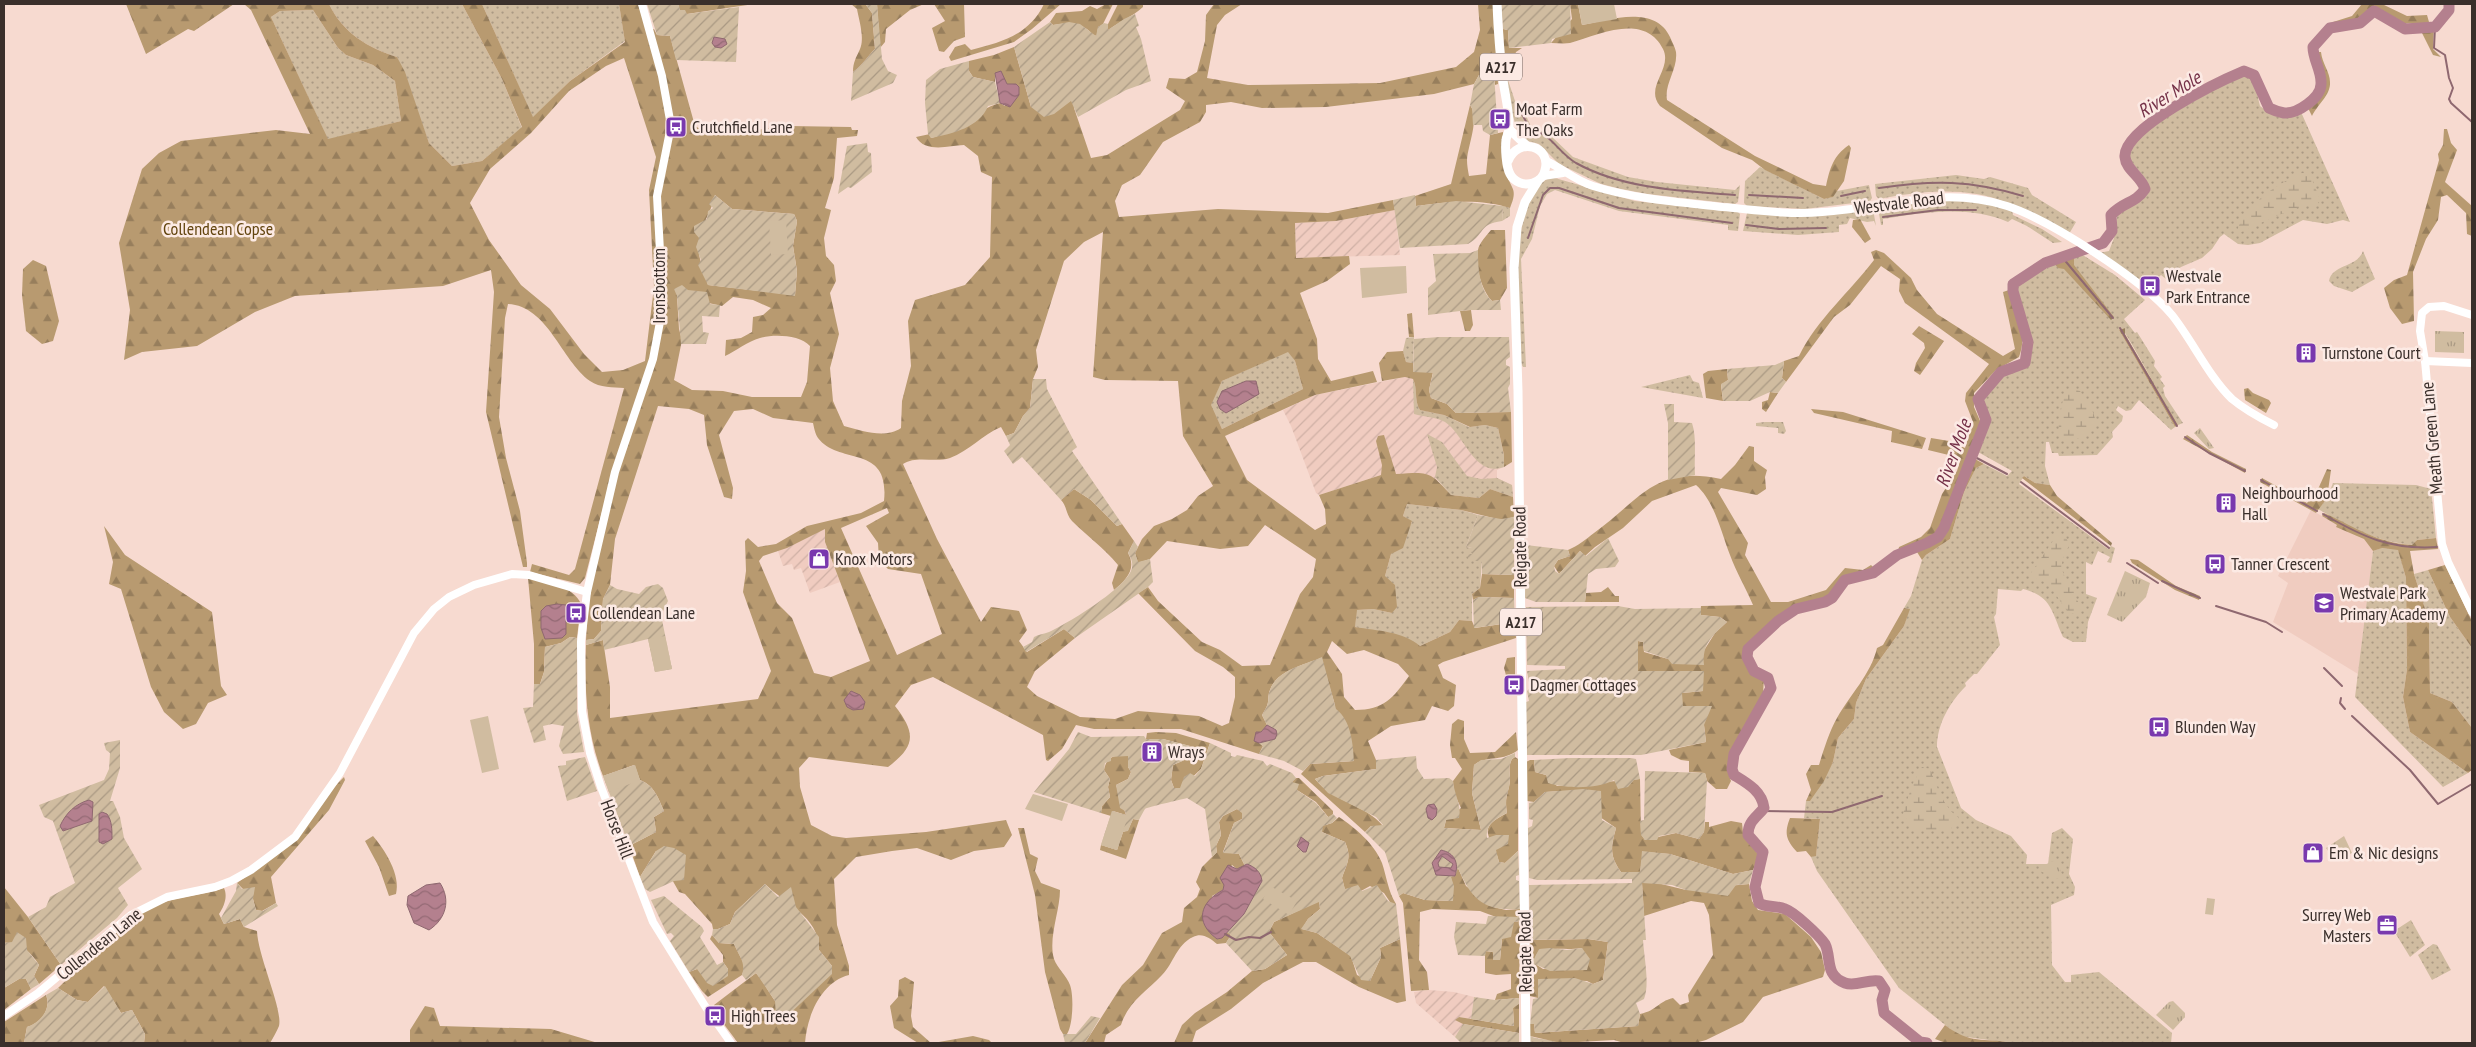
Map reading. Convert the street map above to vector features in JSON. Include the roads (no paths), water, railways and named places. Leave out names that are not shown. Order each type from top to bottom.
[{"type":"main road","name":"A217","points":[[1496,4],[1500,58],[1509,129],[1506,141],[1508,161]]},
{"type":"main road","points":[[1509,129],[1527,146],[1539,150],[1546,161],[1540,179],[1532,184],[1519,183]]},
{"type":"main road","points":[[1525,202],[1519,183],[1510,174],[1508,161],[1515,150],[1527,146]]},
{"type":"main road","name":"Reigate Road","points":[[1526,1043],[1518,391],[1514,268],[1517,226],[1525,202],[1540,179]]},
{"type":"street","name":"Ironsbottom","points":[[587,592],[615,472],[654,359],[663,306],[658,196],[669,136],[670,120],[662,76],[642,4]]},
{"type":"street","name":"Westvale Road","points":[[1546,161],[1557,166],[1563,173],[1591,185],[1628,195],[1774,213],[1833,212],[1914,198],[1963,197],[2009,207],[2036,219],[2134,280],[2169,311],[2231,398],[2274,425]]},
{"type":"street","points":[[1540,179],[1563,173]]},
{"type":"street","name":"Meath Green Lane","points":[[2472,314],[2438,306],[2425,309],[2420,325],[2426,361],[2442,544],[2448,562],[2472,612]]},
{"type":"street","points":[[2426,361],[2472,363]]},
{"type":"street","name":"Collendean Lane","points":[[4,1016],[38,993],[131,915],[167,896],[215,887],[231,881],[251,870],[296,837],[340,773],[414,634],[434,609],[449,597],[474,585],[512,574],[529,575],[587,592]]},
{"type":"street","name":"Horse Hill","points":[[587,592],[580,677],[584,727],[593,764],[653,922],[705,1006],[731,1043]]},
{"type":"water","points":[[714,37],[725,39],[727,44],[721,48],[715,47],[712,43]]},
{"type":"water","points":[[1001,71],[1007,84],[1016,84],[1019,87],[1019,95],[1010,107],[1000,103],[995,73]]},
{"type":"water","points":[[1246,381],[1256,381],[1259,394],[1226,413],[1220,409],[1217,402],[1222,391]]},
{"type":"water","points":[[566,605],[566,634],[562,638],[545,639],[541,628],[541,611],[546,606]]},
{"type":"water","points":[[851,691],[860,695],[865,702],[863,709],[853,710],[847,707],[844,700]]},
{"type":"water","points":[[1267,725],[1276,730],[1275,739],[1259,743],[1254,741],[1256,732],[1261,732]]},
{"type":"water","points":[[89,800],[93,802],[92,821],[63,831],[60,826],[68,813],[79,804]]},
{"type":"water","points":[[1434,804],[1437,809],[1436,816],[1432,820],[1428,818],[1426,809],[1428,805]]},
{"type":"water","points":[[102,812],[109,817],[112,832],[112,839],[103,844],[99,842],[99,814]]},
{"type":"water","points":[[1301,837],[1309,843],[1306,852],[1303,852],[1297,846]]},
{"type":"water","points":[[1441,850],[1446,851],[1455,859],[1455,876],[1436,875],[1432,863]],"holes":[[[1442,856],[1453,864],[1451,868],[1439,867],[1438,863]]]},
{"type":"water","points":[[1247,864],[1257,870],[1262,881],[1244,914],[1222,938],[1217,939],[1205,926],[1203,913],[1205,906],[1209,900],[1223,890],[1224,885],[1220,878],[1228,865],[1237,869]]},
{"type":"water","points":[[440,883],[445,896],[445,909],[435,926],[429,930],[414,923],[407,905],[408,896],[426,885]]},
{"type":"waterway","name":"River Mole","points":[[1927,1043],[1920,1042],[1884,1013],[1882,1000],[1885,990],[1879,981],[1849,984],[1838,980],[1831,971],[1825,944],[1812,930],[1789,911],[1759,903],[1755,887],[1763,852],[1748,835],[1748,830],[1753,820],[1764,808],[1763,802],[1749,784],[1734,775],[1732,769],[1734,754],[1771,688],[1768,678],[1754,671],[1747,657],[1748,649],[1778,621],[1796,609],[1825,602],[1832,598],[1845,580],[1873,573],[1897,555],[1938,537],[1944,528],[1986,420],[1978,399],[2001,372],[2025,363],[2028,342],[2013,291],[2013,284],[2045,263],[2103,243],[2112,231],[2111,215],[2141,194],[2145,189],[2128,166],[2125,157],[2128,145],[2139,133],[2174,107],[2244,71],[2254,75],[2269,108],[2284,113],[2295,111],[2313,100],[2320,89],[2321,79],[2313,47],[2330,28],[2360,23],[2374,11],[2405,29],[2435,27],[2449,10],[2449,4]]},
{"type":"waterway","points":[[2435,27],[2434,48],[2445,55],[2449,78],[2453,88],[2449,99],[2472,122]]},
{"type":"waterway","points":[[1521,112],[1527,124],[1547,137],[1576,163],[1594,172],[1653,187],[1735,195]]},
{"type":"waterway","points":[[1879,188],[1952,183],[1986,187],[2023,196]]},
{"type":"waterway","points":[[1528,238],[1543,195],[1550,188],[1559,188],[1619,208],[1732,223]]},
{"type":"waterway","points":[[1841,196],[1865,191]]},
{"type":"waterway","points":[[1749,195],[1803,198]]},
{"type":"waterway","points":[[1883,217],[1938,210],[1976,210]]},
{"type":"waterway","points":[[1746,225],[1779,229],[1826,228]]},
{"type":"waterway","points":[[2062,257],[2113,318]]},
{"type":"waterway","points":[[2120,328],[2177,426]]},
{"type":"waterway","points":[[2185,437],[2209,453],[2245,471]]},
{"type":"waterway","points":[[1973,456],[2007,474]]},
{"type":"waterway","points":[[2261,480],[2317,511]]},
{"type":"waterway","points":[[2021,482],[2109,548]]},
{"type":"waterway","points":[[2323,514],[2377,540],[2405,546],[2437,547]]},
{"type":"waterway","points":[[2127,563],[2158,583]]},
{"type":"waterway","points":[[2162,581],[2200,598]]},
{"type":"waterway","points":[[2216,606],[2266,622],[2282,632]]},
{"type":"waterway","points":[[2324,668],[2342,686]]},
{"type":"waterway","points":[[2341,698],[2340,703],[2345,709]]},
{"type":"waterway","points":[[2352,716],[2410,770],[2438,804],[2472,784]]},
{"type":"waterway","points":[[1762,811],[1832,812],[1882,796]]},
{"type":"waterway","points":[[1225,934],[1236,940],[1249,937],[1260,938],[1271,932]]},
{"type":"place","name":"Moat Farm The Oaks","points":[[1500,119]]},
{"type":"place","name":"Crutchfield Lane","points":[[676,127]]},
{"type":"place","name":"Westvale Park Entrance","points":[[2150,286]]},
{"type":"place","name":"Turnstone Court","points":[[2306,353]]},
{"type":"place","name":"Neighbourhood Hall","points":[[2226,503]]},
{"type":"place","name":"Knox Motors","points":[[819,559]]},
{"type":"place","name":"Tanner Crescent","points":[[2215,564]]},
{"type":"place","name":"Westvale Park Primary Academy","points":[[2324,603]]},
{"type":"place","name":"Collendean Lane","points":[[576,613]]},
{"type":"place","name":"Dagmer Cottages","points":[[1514,685]]},
{"type":"place","name":"Blunden Way","points":[[2159,727]]},
{"type":"place","name":"Wrays","points":[[1152,752]]},
{"type":"place","name":"Em & Nic designs","points":[[2313,853]]},
{"type":"place","name":"Surrey Web Masters","points":[[2387,925]]},
{"type":"place","name":"High Trees","points":[[715,1016]]},
{"type":"park label","name":"Collendean Copse","points":[[218,229]]}]
